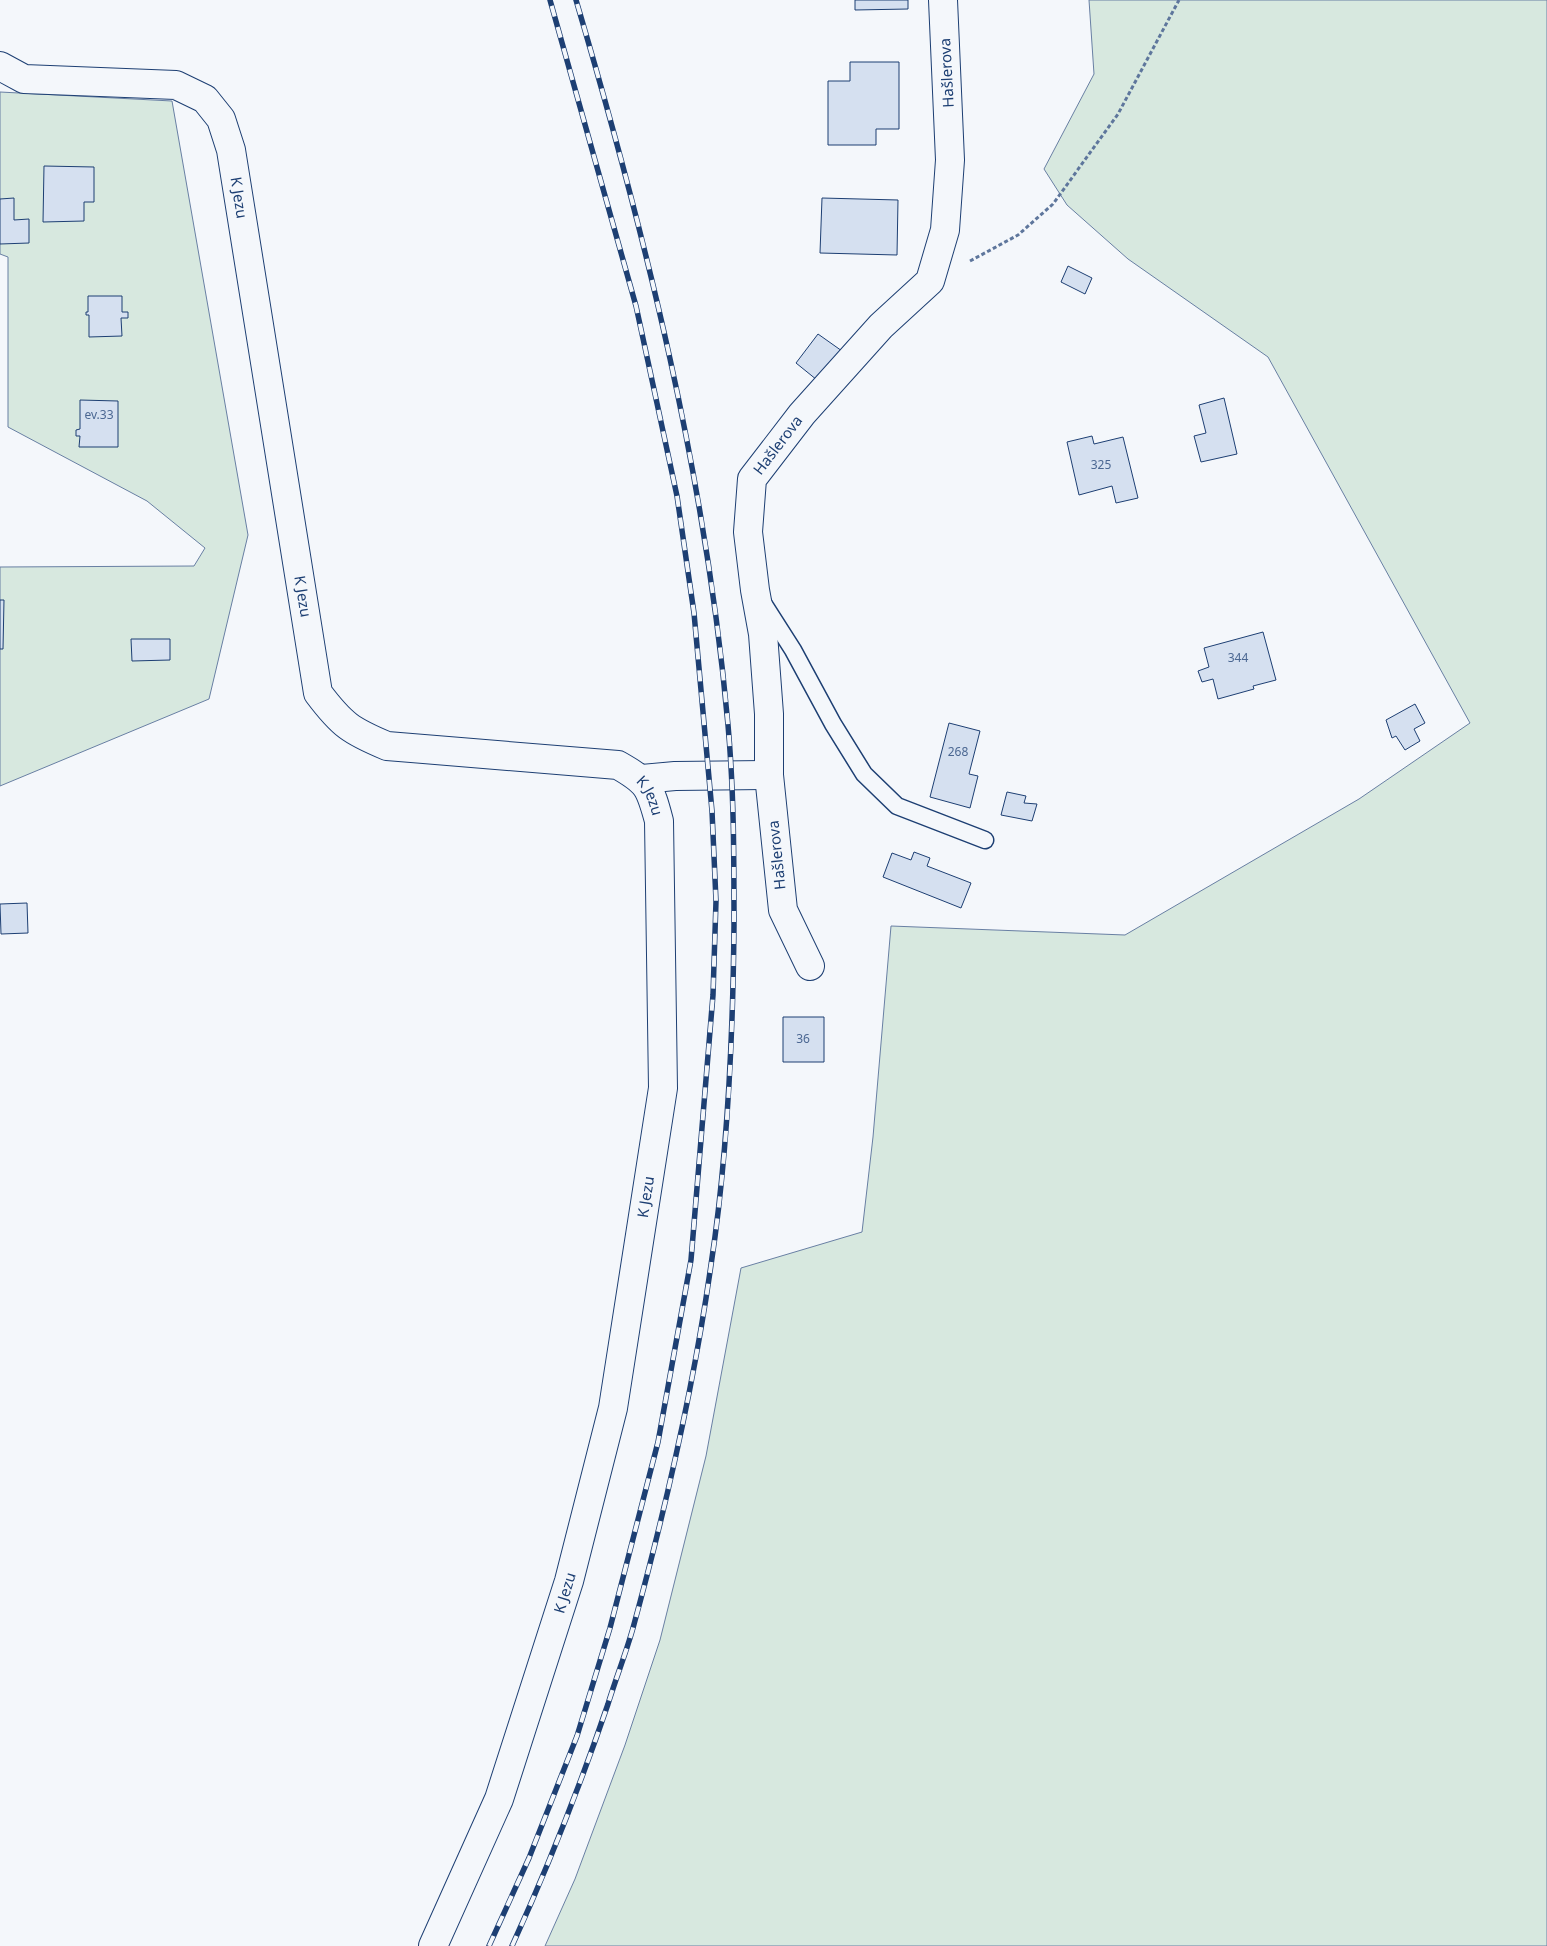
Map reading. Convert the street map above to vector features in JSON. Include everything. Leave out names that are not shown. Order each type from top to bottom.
[{"type":"street","name":"Hašlerova","points":[[810,966],[783,910],[769,775],[769,714],[763,634],[754,590],[748,532],[752,480],[802,414],[881,326],[930,281],[945,230],[950,160],[943,0]]},
{"type":"street","name":"K Jezu","points":[[0,66],[24,79],[176,85],[205,99],[220,120],[231,150],[318,694],[339,720],[359,734],[387,746],[618,765],[642,779],[653,795],[659,821],[663,1088],[613,1408],[569,1581],[499,1799],[433,1946]]},
{"type":"street","points":[[642,779],[675,776],[769,775]]},
{"type":"lane","points":[[754,590],[794,650],[833,724],[864,774],[897,806],[985,840]]},
{"type":"path","points":[[930,281],[1018,235],[1053,204],[1118,114],[1179,0]]},
{"type":"shaded area","points":[[1089,0],[1547,0],[1547,1946],[545,1946],[575,1879],[625,1745],[660,1640],[706,1456],[741,1268],[862,1232],[873,1137],[891,926],[1125,935],[1359,799],[1470,723],[1268,357],[1128,259],[1067,205],[1044,169],[1094,74]]},
{"type":"shaded area","points":[[0,92],[172,101],[248,535],[209,699],[0,786],[0,567],[194,566],[205,548],[147,501],[8,427],[8,257],[0,254]]},
{"type":"building","points":[[855,0],[908,0],[908,9],[855,10]]},
{"type":"building","points":[[850,62],[899,62],[899,129],[876,129],[876,145],[828,145],[828,81],[850,81]]},
{"type":"building","points":[[44,166],[94,167],[94,202],[84,202],[84,221],[43,222]]},
{"type":"building","points":[[14,198],[14,220],[29,219],[29,243],[0,244],[0,199]]},
{"type":"building","points":[[822,198],[898,200],[897,255],[820,253]]},
{"type":"building","points":[[1068,266],[1092,278],[1085,294],[1061,282]]},
{"type":"building","points":[[88,296],[122,296],[122,312],[128,312],[128,318],[121,318],[122,336],[89,337],[89,315],[86,315],[86,312],[88,312]]},
{"type":"building","points":[[818,334],[842,351],[817,380],[796,363]]},
{"type":"building","points":[[1224,398],[1237,454],[1201,462],[1194,436],[1206,433],[1199,405]]},
{"type":"building","points":[[80,400],[118,401],[118,447],[79,447],[80,436],[76,436],[76,430],[80,429]]},
{"type":"building","points":[[1092,436],[1094,444],[1123,437],[1138,498],[1116,503],[1112,486],[1079,495],[1067,442]]},
{"type":"building","points":[[0,600],[4,600],[3,649],[0,649]]},
{"type":"building","points":[[1263,632],[1276,680],[1253,686],[1254,689],[1218,699],[1213,679],[1202,682],[1198,671],[1209,667],[1204,648]]},
{"type":"building","points":[[131,639],[170,639],[170,660],[132,661]]},
{"type":"building","points":[[1415,704],[1425,723],[1414,729],[1420,741],[1405,750],[1396,736],[1392,738],[1386,720]]},
{"type":"building","points":[[949,723],[980,731],[969,774],[978,776],[970,808],[930,797]]},
{"type":"building","points":[[1007,792],[1026,796],[1024,803],[1037,804],[1032,821],[1001,815]]},
{"type":"building","points":[[914,852],[930,858],[927,866],[971,883],[961,908],[883,877],[892,853],[911,860]]},
{"type":"building","points":[[27,903],[28,933],[1,934],[0,904]]},
{"type":"building","points":[[783,1017],[824,1017],[824,1062],[783,1062]]},
{"type":"railway","points":[[489,1946],[529,1858],[577,1736],[610,1628],[658,1442],[691,1260],[713,995],[716,901],[712,811],[694,613],[677,496],[636,306],[550,0]]},
{"type":"railway","points":[[512,1946],[563,1826],[608,1704],[633,1628],[667,1493],[696,1356],[717,1223],[722,1181],[732,1010],[734,875],[731,775],[728,725],[718,633],[705,541],[689,450],[649,268],[602,89],[576,0]]}]
